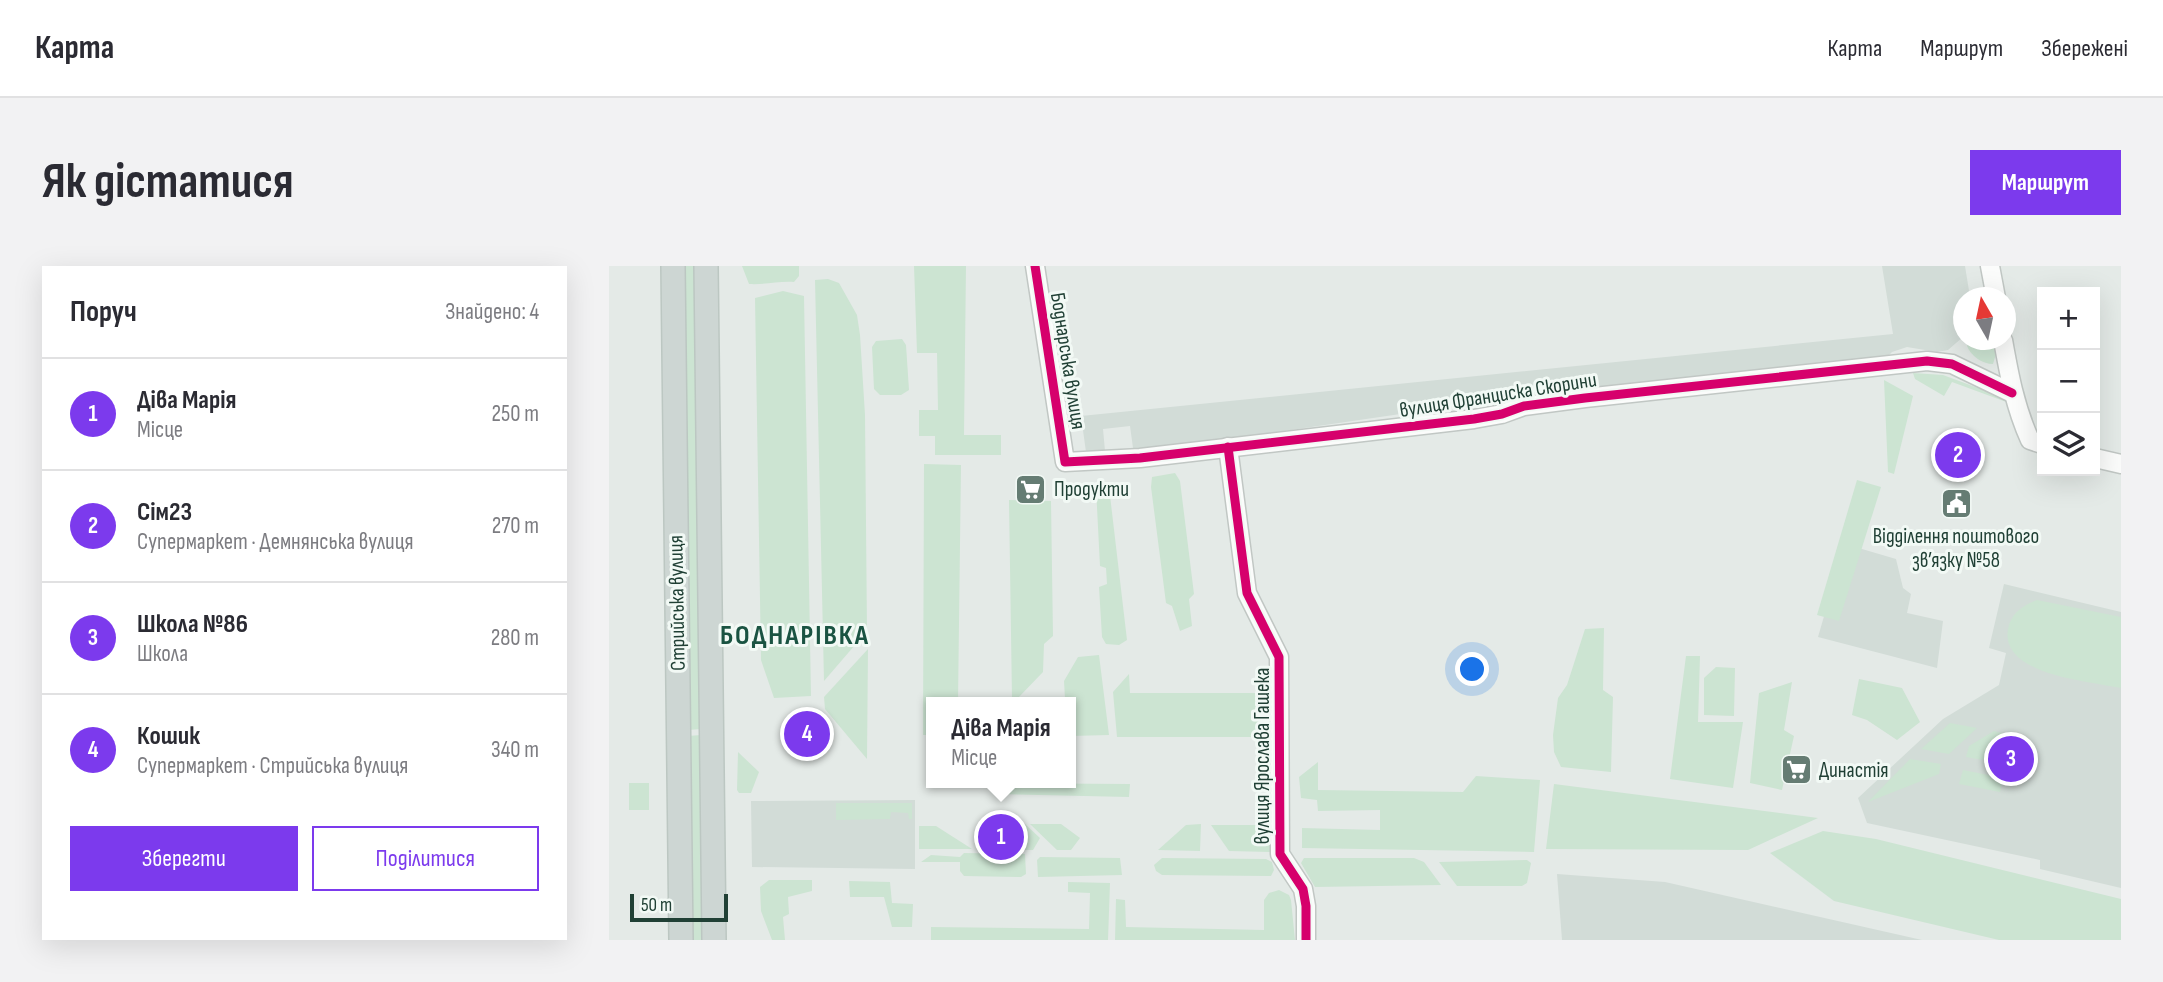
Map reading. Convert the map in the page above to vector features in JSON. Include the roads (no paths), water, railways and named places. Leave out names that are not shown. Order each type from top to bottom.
[{"type":"main road","name":"Стрийська вулиця","points":[[673,266],[681,940]]},
{"type":"main road","name":"Стрийська вулиця","points":[[706,266],[714,940]]},
{"type":"street","name":"Боднарська вулиця","points":[[1035,266],[1065,462]]},
{"type":"street","points":[[1990,266],[1994,287]]},
{"type":"street","points":[[2005,350],[2012,393],[2030,440],[2037,442]]},
{"type":"street","name":"вулиця Франциска Скорини","points":[[1065,462],[1140,458],[1474,419],[1502,414],[1524,406],[1585,398],[1927,361],[1952,364],[2012,393]]},
{"type":"street","name":"вулиця Ярослава Гашека","points":[[1228,447],[1247,593],[1279,657],[1280,853],[1303,889],[1306,940]]},
{"type":"street","points":[[2100,459],[2121,464]]},
{"type":"place","name":"Сім23","points":[[1958,455]]},
{"type":"place","name":"Продукти","points":[[1031,489]]},
{"type":"place","name":"Відділення поштового зв’язку №58","points":[[1956,504]]},
{"type":"place","name":"Кошик","points":[[807,734]]},
{"type":"place","name":"Школа №86","points":[[2011,759]]},
{"type":"place","name":"Династія","points":[[1796,770]]},
{"type":"place","name":"Діва Марія","points":[[1001,837]]},
{"type":"district","name":"БОДНАРІВКА","points":[[795,635]]}]
